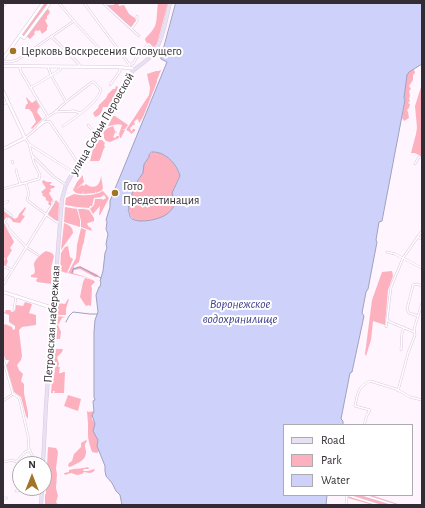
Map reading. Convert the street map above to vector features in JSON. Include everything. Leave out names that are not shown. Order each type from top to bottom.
[{"type":"main road","name":"улица Софьи Перовской","points":[[66,185],[110,112],[127,81],[131,67],[147,61],[156,50],[170,3]]},
{"type":"main road","name":"Петровская набережная","points":[[43,456],[62,199],[66,185]]},
{"type":"street","points":[[3,6],[6,3]]},
{"type":"street","points":[[43,3],[3,60],[9,62],[17,60],[74,21]]},
{"type":"street","points":[[20,35],[24,38],[50,3]]},
{"type":"street","points":[[59,3],[105,55]]},
{"type":"street","points":[[84,3],[131,67]]},
{"type":"street","points":[[103,3],[139,36]]},
{"type":"street","points":[[131,29],[137,16]]},
{"type":"street","points":[[51,36],[78,64],[79,67]]},
{"type":"street","points":[[131,67],[147,44],[156,50]]},
{"type":"street","points":[[114,63],[119,67]]},
{"type":"street","points":[[3,66],[131,67]]},
{"type":"street","points":[[20,66],[20,70],[48,117]]},
{"type":"street","points":[[48,66],[51,75],[66,102]]},
{"type":"street","points":[[30,88],[60,70],[61,67]]},
{"type":"street","points":[[110,85],[120,71],[119,67]]},
{"type":"street","points":[[37,128],[39,124],[66,102],[94,82],[100,89],[100,94],[91,104],[64,126]]},
{"type":"street","points":[[3,91],[29,144],[34,163],[40,175],[39,179],[3,189]]},
{"type":"street","points":[[3,104],[8,102]]},
{"type":"street","points":[[55,112],[74,111],[80,113]]},
{"type":"street","points":[[3,149],[25,138],[47,121],[50,122],[78,163]]},
{"type":"street","points":[[88,125],[96,136]]},
{"type":"street","points":[[29,144],[73,172]]},
{"type":"street","points":[[33,156],[50,173],[66,185]]},
{"type":"street","points":[[415,164],[419,157],[422,158]]},
{"type":"street","points":[[16,170],[20,184]]},
{"type":"street","points":[[26,183],[29,194],[27,199],[28,201],[46,215],[60,223]]},
{"type":"street","points":[[3,204],[8,201]]},
{"type":"street","points":[[3,286],[54,202]]},
{"type":"street","points":[[3,209],[12,216]]},
{"type":"street","points":[[7,218],[4,222],[8,228],[26,248],[38,255]]},
{"type":"street","points":[[386,327],[391,287],[403,258],[422,231]]},
{"type":"street","points":[[417,237],[422,239]]},
{"type":"street","points":[[387,252],[395,254],[422,268]]},
{"type":"street","points":[[3,266],[12,270]]},
{"type":"street","points":[[418,316],[409,313],[407,309],[413,285],[417,284],[422,286]]},
{"type":"street","points":[[3,292],[53,308]]},
{"type":"street","points":[[14,310],[16,296]]},
{"type":"street","points":[[398,391],[422,303]]},
{"type":"street","points":[[387,320],[414,332]]},
{"type":"street","points":[[401,350],[402,333],[404,327]]},
{"type":"street","points":[[3,358],[13,394],[18,397],[20,401],[30,450],[33,456]]},
{"type":"street","points":[[364,424],[370,410],[355,406],[359,389],[370,381],[396,389],[422,400]]},
{"type":"street","points":[[3,401],[13,394]]},
{"type":"street","points":[[3,462],[13,460],[16,462],[25,452],[30,450]]},
{"type":"street","points":[[350,496],[379,505]]},
{"type":"street","points":[[366,496],[395,505]]},
{"type":"green space","points":[[44,3],[49,3],[24,37],[21,35]]},
{"type":"green space","points":[[114,3],[118,3],[119,6],[124,5],[129,14],[135,18],[136,21],[131,27],[107,7],[108,5],[114,5]]},
{"type":"green space","points":[[158,3],[168,3],[157,44],[154,47],[146,42],[145,39],[156,24]]},
{"type":"green space","points":[[48,9],[50,12],[45,20],[48,26],[47,30],[42,34],[40,30],[36,30],[34,33],[35,34],[30,39],[26,36]]},
{"type":"green space","points":[[414,69],[415,73],[413,75],[413,80],[409,86],[411,89],[409,91],[410,101],[408,103],[410,104],[407,110],[409,118],[404,121],[402,118],[405,100],[406,75]]},
{"type":"green space","points":[[160,70],[157,82],[143,117],[139,123],[138,119],[134,122],[135,125],[130,128],[131,131],[135,129],[135,131],[131,134],[126,130],[149,95],[150,88],[147,74]]},
{"type":"green space","points":[[422,84],[422,157],[415,153],[411,153],[417,128],[415,106]]},
{"type":"green space","points":[[116,86],[118,87],[116,96],[114,96],[110,107],[103,107],[100,114],[95,117],[93,113]]},
{"type":"green space","points":[[26,97],[32,103],[36,100],[40,107],[37,112],[42,119],[32,129],[31,128],[36,122],[32,112],[29,109],[25,109],[28,103]]},
{"type":"green space","points":[[113,116],[128,125],[125,129],[122,129],[125,130],[121,138],[119,134],[121,124],[108,126]]},
{"type":"green space","points":[[113,126],[115,131],[118,133],[114,132],[113,137],[115,138],[119,136],[119,138],[110,142],[106,141],[103,132]]},
{"type":"green space","points":[[98,140],[102,140],[105,143],[101,158],[99,161],[90,161],[93,149]]},
{"type":"green space","points":[[152,152],[157,152],[166,156],[174,163],[179,171],[180,176],[173,192],[175,204],[165,216],[148,221],[138,221],[131,217],[128,200],[142,174],[144,164]]},
{"type":"green space","points":[[83,175],[84,182],[75,190],[86,184],[92,187],[97,186],[101,175],[103,189],[101,189],[103,190],[96,193],[95,191],[95,193],[83,194],[84,191],[82,194],[76,193],[73,190]]},
{"type":"green space","points":[[43,180],[51,182],[52,183],[50,185],[55,186],[54,188],[50,189],[51,191],[49,193],[53,200],[51,202],[51,206],[48,204],[49,202],[41,192],[46,188],[42,182]]},
{"type":"green space","points":[[103,191],[109,198],[100,215],[100,206],[93,214],[90,209],[94,205],[95,199],[103,200],[106,198],[104,195],[94,198],[92,206],[89,208],[65,205],[66,198],[74,194],[88,195]]},
{"type":"green space","points":[[56,200],[59,203],[58,222],[48,214]]},
{"type":"green space","points":[[25,207],[26,208],[22,215],[25,216],[20,223],[13,222],[8,217],[4,221],[14,242],[10,248],[12,250],[7,258],[8,261],[6,266],[3,263],[5,258],[3,258],[3,210],[15,219]]},
{"type":"green space","points":[[65,207],[77,209],[80,227],[64,222]]},
{"type":"green space","points":[[78,209],[89,210],[94,218],[94,221],[87,224],[92,231],[81,227]]},
{"type":"green space","points":[[64,223],[70,226],[73,233],[61,250]]},
{"type":"green space","points":[[81,228],[86,230],[84,243],[79,262],[74,266],[74,268],[80,266],[98,275],[95,277],[80,269],[74,270],[73,273],[92,279],[68,273],[76,258]]},
{"type":"green space","points":[[68,246],[70,257],[73,259],[67,273],[60,271],[61,253],[65,247]]},
{"type":"green space","points":[[46,251],[52,253],[54,256],[51,268],[52,284],[37,282],[36,280],[38,278],[31,277],[31,275],[35,273],[34,264],[36,260]]},
{"type":"green space","points":[[392,271],[393,276],[388,290],[385,325],[373,321],[371,340],[366,356],[365,354],[372,300],[382,272]]},
{"type":"green space","points":[[85,278],[95,282],[91,286],[91,306],[86,306],[80,297]]},
{"type":"green space","points":[[68,299],[66,315],[57,315],[58,303],[65,304]]},
{"type":"green space","points":[[25,302],[32,304],[29,313],[36,315],[36,325],[22,327],[19,330],[22,356],[17,365],[23,374],[21,381],[24,384],[28,419],[21,397],[14,392],[6,365],[9,360],[6,360],[4,356],[2,343],[3,326],[5,324],[12,327],[13,330],[15,329],[15,326],[9,322],[9,315],[4,313],[6,310],[10,310],[12,312],[15,311],[16,305],[23,306]]},
{"type":"green space","points":[[57,316],[65,317],[62,318],[58,325],[61,332],[60,339],[55,339]]},
{"type":"green space","points":[[54,349],[63,349],[57,357],[59,364],[58,367],[60,367],[59,373],[65,372],[64,393],[54,393],[55,391],[53,391],[53,393],[51,393],[53,368],[54,377],[56,367],[53,366]]},
{"type":"green space","points":[[68,395],[81,399],[78,411],[64,406]]},
{"type":"green space","points":[[87,411],[94,411],[92,419],[95,424],[93,431],[98,440],[97,446],[99,451],[97,453],[92,452],[88,437]]},
{"type":"green space","points":[[86,440],[85,457],[79,463],[70,467],[68,466],[72,461],[74,454],[81,447],[81,443]]},
{"type":"green space","points":[[48,447],[56,448],[58,452],[56,488],[58,496],[56,502],[58,505],[45,505],[45,496],[52,496],[52,456],[48,456]]},
{"type":"green space","points":[[88,467],[89,469],[84,469],[83,471],[95,470],[91,473],[84,472],[77,475],[71,473],[65,475],[64,473],[69,472],[71,469]]},
{"type":"green space","points":[[349,496],[374,496],[401,505],[373,505],[348,498]]},
{"type":"water","name":"Воронежское водохранилище","points":[[176,3],[422,3],[422,64],[409,72],[407,75],[405,100],[382,221],[379,222],[377,242],[362,313],[364,316],[352,372],[350,373],[341,419],[343,424],[283,424],[283,496],[327,496],[326,505],[122,505],[120,495],[106,476],[105,466],[97,446],[98,440],[93,431],[95,424],[92,415],[94,412],[93,401],[95,400],[94,332],[95,320],[98,312],[96,295],[100,287],[107,248],[106,244],[108,234],[106,229],[106,220],[110,207],[110,201],[167,62],[161,59]],"holes":[[[152,152],[161,154],[170,159],[180,176],[172,193],[175,204],[170,212],[160,218],[145,221],[132,219],[128,210],[128,200],[143,173],[144,164]]]},
{"type":"waterway","points":[[72,273],[73,269],[80,267],[101,278]]},
{"type":"waterway","points":[[66,322],[73,312],[97,314]]},
{"type":"place","name":"Церковь Воскресения Словущего","points":[[13,51]]},
{"type":"place","name":"Гото Предестинация","points":[[115,193]]}]
